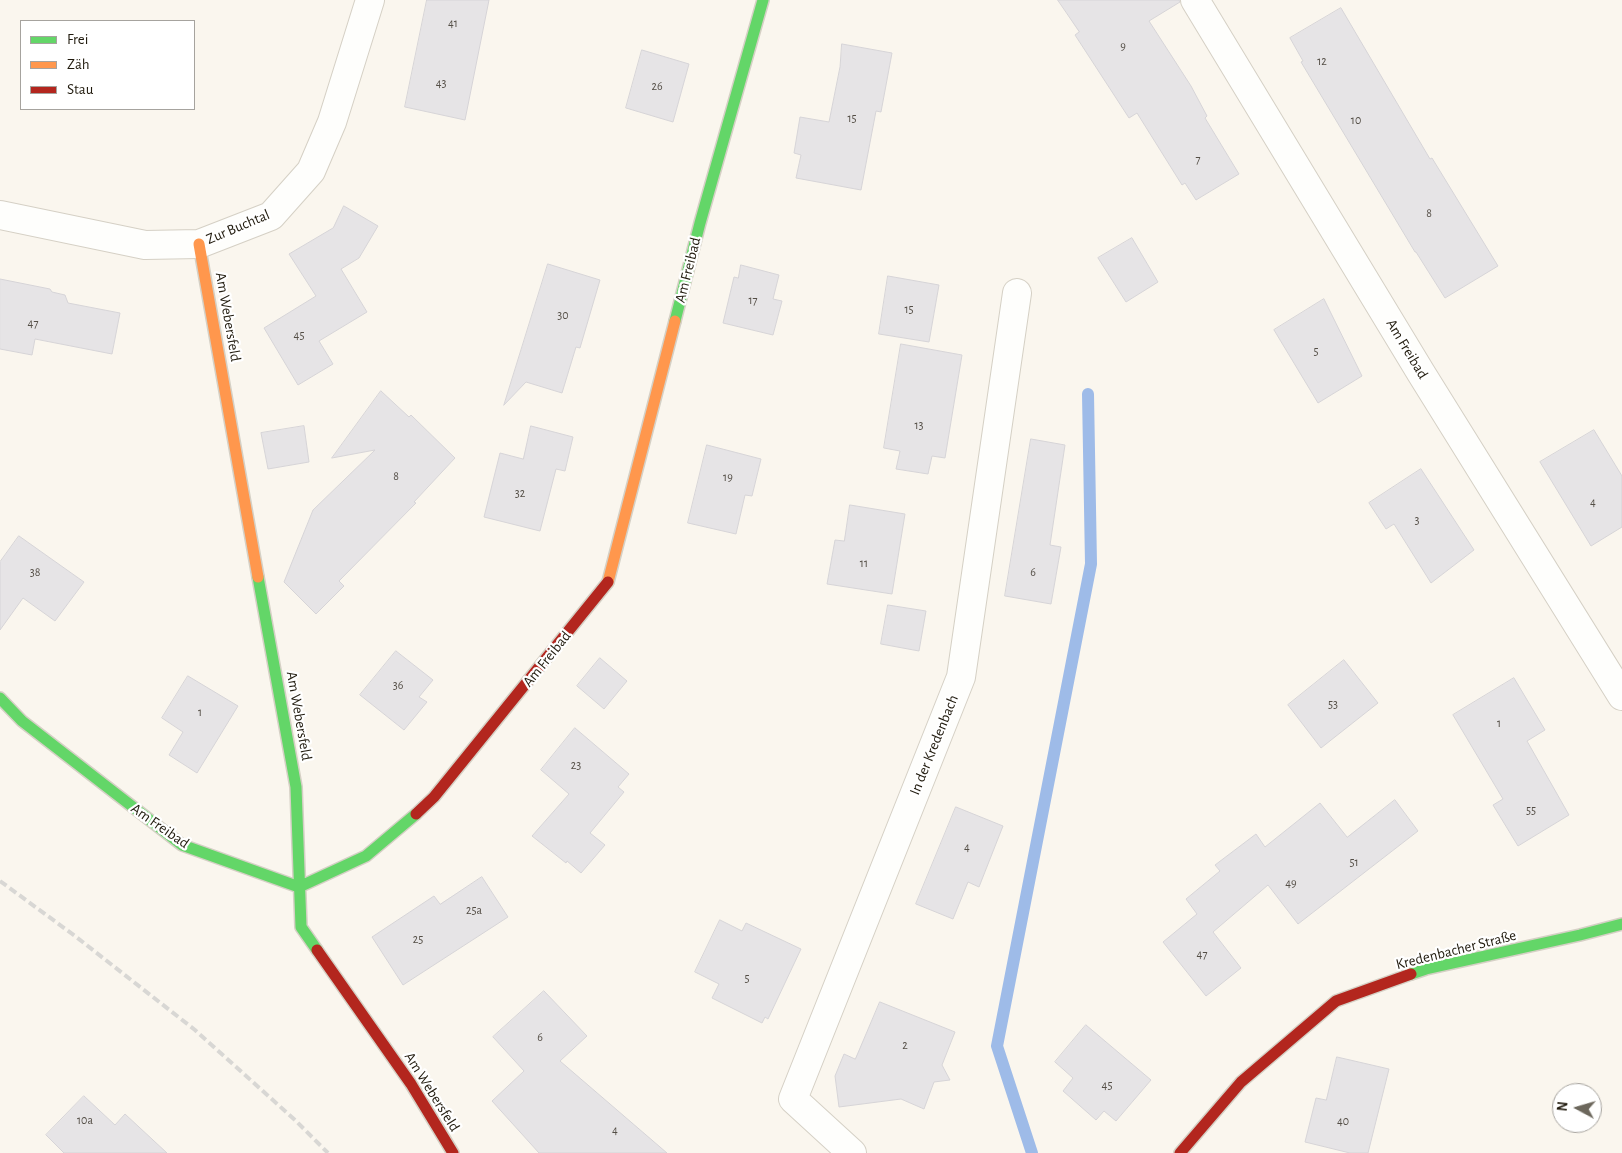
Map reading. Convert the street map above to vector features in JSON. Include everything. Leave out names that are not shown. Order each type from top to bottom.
[{"type":"street","name":"Zur Buchtal","points":[[0,215],[145,245],[199,244],[271,216],[311,171],[332,122],[370,0]]},
{"type":"street","name":"Am Freibad","points":[[0,698],[22,721],[182,845],[299,887],[366,856],[416,814],[434,797],[608,584],[700,223],[763,0]]},
{"type":"street","name":"Am Freibad","points":[[1195,0],[1421,373],[1622,696]]},
{"type":"street","name":"Am Webersfeld","points":[[199,244],[296,787],[301,927],[410,1084],[453,1153]]},
{"type":"street","name":"In der Kredenbach","points":[[852,1153],[793,1099],[961,677],[1017,293]]},
{"type":"street","name":"Kredenbacher Straße","points":[[1180,1153],[1241,1082],[1336,1001],[1426,969],[1622,924]]},
{"type":"building","points":[[427,0],[489,0],[465,120],[405,107]]},
{"type":"building","points":[[1058,0],[1179,0],[1180,2],[1149,21],[1191,86],[1207,116],[1205,118],[1239,174],[1196,200],[1185,183],[1182,185],[1137,113],[1129,118],[1075,35],[1079,32]]},
{"type":"building","points":[[1341,8],[1430,159],[1432,158],[1498,266],[1445,298],[1415,252],[1301,62],[1303,61],[1290,38]]},
{"type":"building","points":[[842,44],[892,53],[881,112],[876,111],[861,190],[796,178],[801,155],[794,153],[800,117],[829,122],[840,67]]},
{"type":"building","points":[[642,50],[689,64],[673,122],[626,108]]},
{"type":"building","points":[[344,206],[378,226],[359,258],[341,269],[367,312],[319,341],[333,364],[298,385],[264,328],[316,296],[289,254],[333,228]]},
{"type":"building","points":[[1132,238],[1158,282],[1126,302],[1098,258]]},
{"type":"building","points":[[548,264],[600,280],[580,348],[576,347],[562,393],[526,382],[504,405]]},
{"type":"building","points":[[741,265],[779,275],[773,299],[782,301],[773,335],[723,323],[734,277],[738,278]]},
{"type":"building","points":[[888,276],[939,285],[929,342],[879,334]]},
{"type":"building","points":[[0,279],[50,289],[52,292],[65,295],[68,303],[120,313],[112,354],[35,339],[32,355],[0,349]]},
{"type":"building","points":[[1324,299],[1362,376],[1318,403],[1274,330]]},
{"type":"building","points":[[901,344],[962,355],[945,458],[932,456],[928,474],[896,469],[900,451],[884,448]]},
{"type":"building","points":[[381,391],[409,417],[411,415],[455,458],[414,502],[416,503],[339,581],[344,586],[316,614],[284,582],[313,510],[375,450],[332,458]]},
{"type":"building","points":[[304,426],[309,462],[268,469],[261,433]]},
{"type":"building","points":[[531,426],[573,437],[565,471],[556,469],[540,531],[484,517],[500,453],[523,459]]},
{"type":"building","points":[[1594,430],[1622,476],[1622,527],[1591,546],[1540,462]]},
{"type":"building","points":[[1031,439],[1065,445],[1050,545],[1061,547],[1051,604],[1005,596]]},
{"type":"building","points":[[707,445],[761,459],[752,496],[745,495],[736,534],[688,523]]},
{"type":"building","points":[[1421,469],[1474,550],[1431,583],[1394,524],[1386,529],[1369,503]]},
{"type":"building","points":[[850,505],[905,514],[892,594],[827,584],[835,540],[844,541]]},
{"type":"building","points":[[19,536],[84,582],[55,621],[23,598],[0,630],[0,562]]},
{"type":"building","points":[[888,605],[926,611],[919,651],[881,644]]},
{"type":"building","points":[[396,651],[433,680],[419,697],[427,702],[404,730],[360,695]]},
{"type":"building","points":[[600,658],[627,681],[604,709],[577,686]]},
{"type":"building","points":[[1344,660],[1378,703],[1321,748],[1288,705]]},
{"type":"building","points":[[188,676],[238,706],[197,773],[169,755],[183,732],[162,718]]},
{"type":"building","points":[[1514,678],[1545,730],[1527,741],[1569,815],[1518,846],[1493,805],[1503,799],[1453,715]]},
{"type":"building","points":[[575,728],[629,774],[618,787],[624,792],[590,833],[605,845],[581,873],[532,836],[569,794],[541,770]]},
{"type":"building","points":[[1395,800],[1418,831],[1298,924],[1268,885],[1213,932],[1241,968],[1206,996],[1163,942],[1197,914],[1186,899],[1220,871],[1215,865],[1256,834],[1265,847],[1320,803],[1347,837]]},
{"type":"building","points":[[956,807],[1003,826],[979,887],[968,882],[953,919],[916,904]]},
{"type":"building","points":[[482,877],[508,917],[403,985],[372,937],[434,896],[440,904]]},
{"type":"building","points":[[720,920],[742,931],[746,923],[801,949],[768,1019],[765,1017],[762,1023],[712,998],[719,984],[695,972]]},
{"type":"building","points":[[544,991],[587,1036],[560,1061],[667,1153],[539,1153],[492,1101],[524,1071],[493,1037]]},
{"type":"building","points":[[880,1002],[955,1032],[942,1065],[950,1080],[934,1082],[924,1109],[901,1099],[839,1107],[835,1076],[844,1054],[855,1059]]},
{"type":"building","points":[[1086,1025],[1151,1080],[1116,1121],[1104,1111],[1096,1120],[1063,1091],[1073,1078],[1055,1062]]},
{"type":"building","points":[[1337,1057],[1389,1069],[1368,1153],[1350,1153],[1305,1142],[1316,1098],[1326,1100]]},
{"type":"building","points":[[84,1096],[115,1125],[125,1114],[167,1153],[64,1153],[46,1135]]},
{"type":"waterway","points":[[1032,1153],[997,1046],[1091,564],[1088,394]]},
{"type":"railway","points":[[0,881],[75,936],[195,1030],[295,1120],[328,1153]]},
{"type":"traffic: fast","points":[[675,321],[700,223],[763,0]]},
{"type":"traffic: fast","points":[[258,577],[296,787],[301,927],[317,950]]},
{"type":"traffic: fast","points":[[0,698],[22,721],[182,845],[299,887],[366,856],[416,814]]},
{"type":"traffic: fast","points":[[1411,974],[1622,924]]},
{"type":"traffic: slow","points":[[199,244],[258,577]]},
{"type":"traffic: slow","points":[[608,582],[675,321]]},
{"type":"traffic: jam","points":[[416,814],[434,797],[608,582]]},
{"type":"traffic: jam","points":[[317,950],[411,1084],[453,1153]]},
{"type":"traffic: jam","points":[[1180,1153],[1241,1082],[1336,1001],[1411,974]]}]
